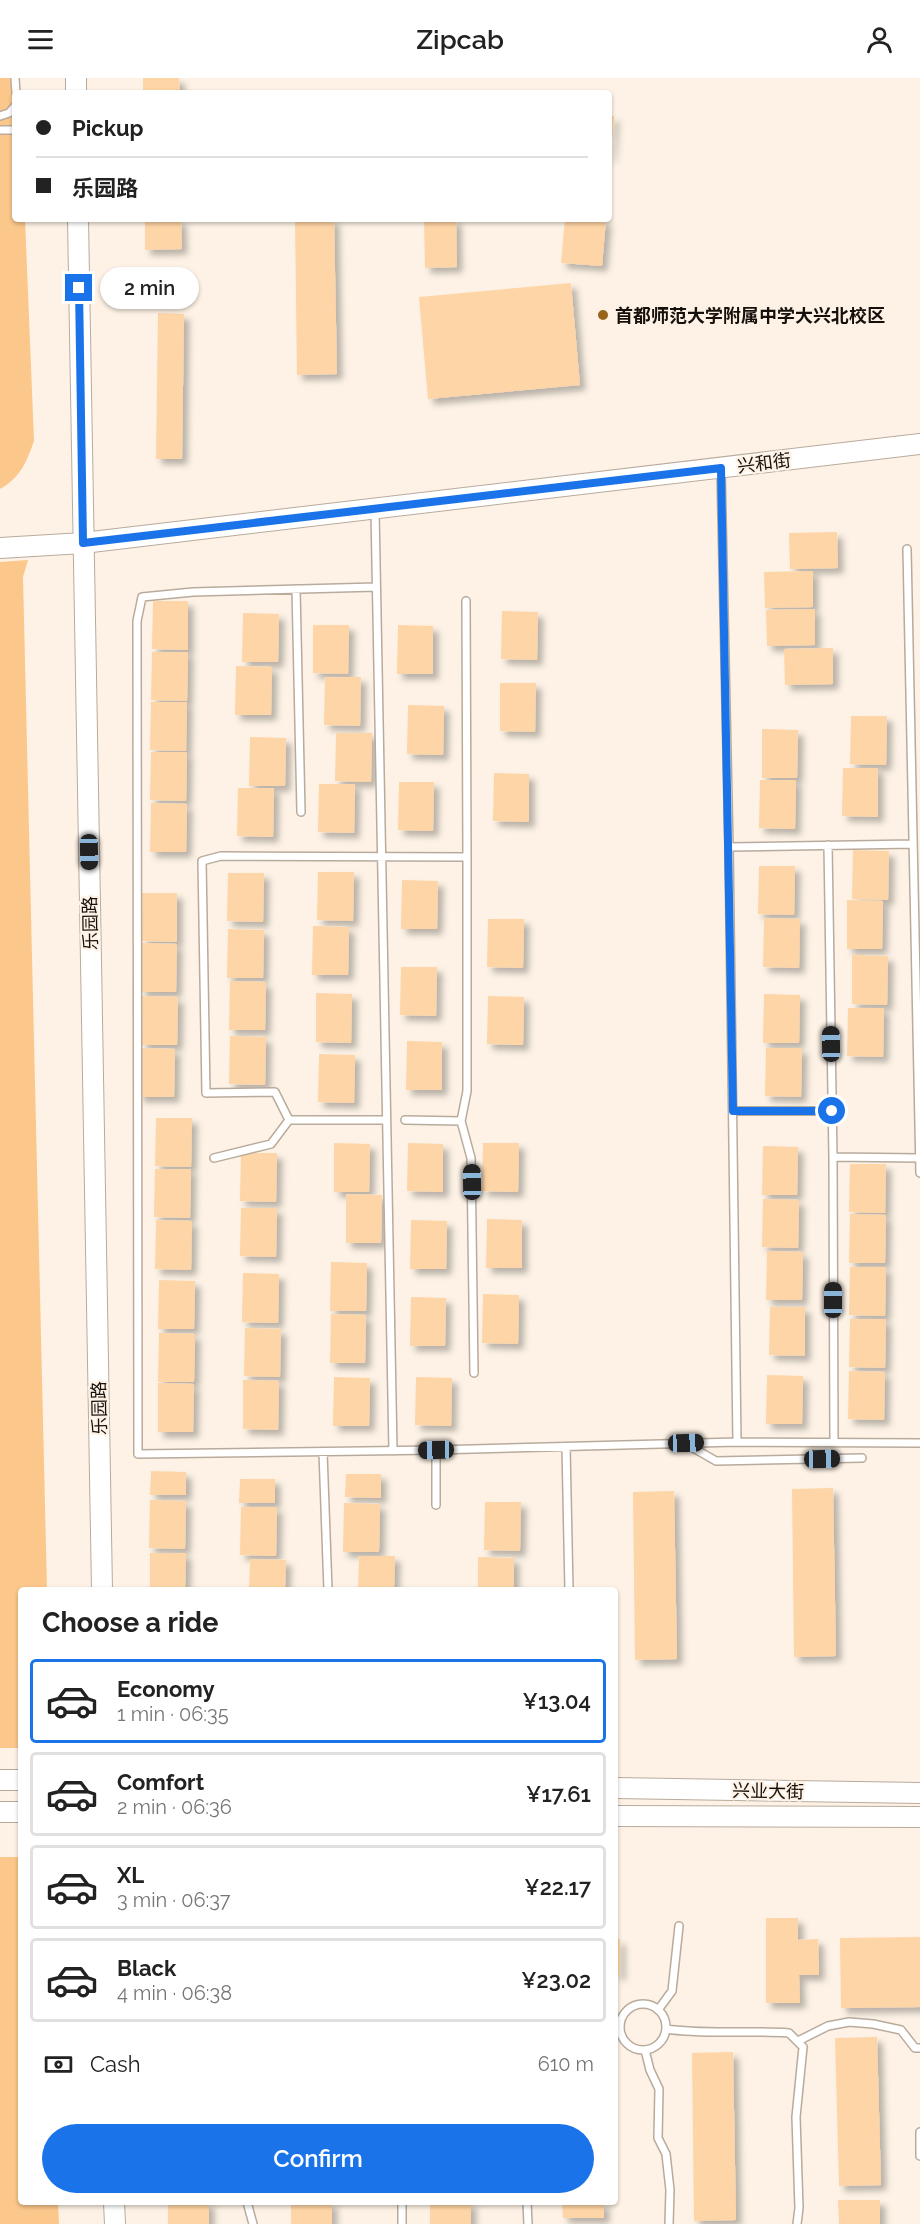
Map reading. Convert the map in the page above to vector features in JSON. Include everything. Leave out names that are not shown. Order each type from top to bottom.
[{"type":"street","name":"乐园路","points":[[78,222],[102,1587]]},
{"type":"street","name":"兴和街","points":[[0,548],[83,543],[920,444]]},
{"type":"street","points":[[0,1780],[18,1780]]},
{"type":"street","name":"兴业大街","points":[[618,1788],[920,1793]]},
{"type":"street","points":[[0,1812],[18,1812]]},
{"type":"street","name":"兴业大街","points":[[618,1816],[920,1817]]},
{"type":"street","points":[[114,2205],[114,2224]]},
{"type":"lane","points":[[721,468],[737,1442]]},
{"type":"lane","points":[[375,508],[393,1451]]},
{"type":"lane","points":[[907,549],[920,1173]]},
{"type":"lane","points":[[376,587],[193,592],[142,597],[137,621],[138,1454],[393,1451],[737,1442],[920,1443]]},
{"type":"lane","points":[[296,589],[301,812]]},
{"type":"lane","points":[[466,601],[467,1091],[461,1121],[471,1158],[474,1373]]},
{"type":"lane","points":[[729,847],[913,844]]},
{"type":"lane","points":[[828,845],[833,1157],[834,1442]]},
{"type":"lane","points":[[288,1120],[275,1092],[206,1093],[202,861],[221,856],[467,857]]},
{"type":"lane","points":[[733,1111],[832,1111]]},
{"type":"lane","points":[[288,1120],[386,1120]]},
{"type":"lane","points":[[214,1158],[271,1144],[288,1120]]},
{"type":"lane","points":[[405,1120],[461,1121]]},
{"type":"lane","points":[[833,1157],[920,1158]]},
{"type":"lane","points":[[686,1443],[716,1461],[862,1458]]},
{"type":"lane","points":[[566,1447],[569,1587]]},
{"type":"lane","points":[[436,1450],[436,1505]]},
{"type":"lane","points":[[323,1452],[328,1587]]},
{"type":"lane","points":[[658,2010],[672,1991],[679,1926]]},
{"type":"lane","points":[[645,2004],[658,2010],[666,2022],[666,2029],[660,2043],[645,2050],[630,2046],[618,2026],[626,2012],[631,2007],[645,2004]]},
{"type":"lane","points":[[798,2041],[828,2026],[849,2022],[901,2030],[915,2048],[920,2048]]},
{"type":"lane","points":[[666,2029],[695,2033],[734,2031],[789,2033],[803,2047],[796,2117],[798,2188],[795,2224]]},
{"type":"lane","points":[[645,2050],[650,2070],[659,2089],[658,2138],[666,2154],[670,2190],[669,2224]]},
{"type":"lane","points":[[920,2132],[920,2156]]},
{"type":"lane","points":[[248,2205],[253,2224]]},
{"type":"lane","points":[[402,2205],[402,2224]]},
{"type":"lane","points":[[526,2205],[528,2224]]},
{"type":"shaded area","points":[[0,78],[12,78],[12,222],[25,222],[34,441],[22,469],[13,480],[0,489]]},
{"type":"shaded area","points":[[28,560],[23,577],[47,1587],[18,1587],[18,1748],[0,1748],[0,562]]},
{"type":"shaded area","points":[[0,1857],[18,1857],[18,2205],[58,2205],[59,2224],[0,2224]]},
{"type":"building","points":[[143,78],[179,78],[180,90],[143,90]]},
{"type":"building","points":[[612,116],[614,116],[612,143]]},
{"type":"building","points":[[145,222],[181,222],[182,249],[145,250]]},
{"type":"building","points":[[295,222],[334,222],[337,374],[297,375]]},
{"type":"building","points":[[424,222],[456,222],[457,267],[425,268]]},
{"type":"building","points":[[565,222],[606,222],[602,266],[561,263]]},
{"type":"building","points":[[571,283],[580,385],[428,399],[419,297]]},
{"type":"building","points":[[158,313],[184,314],[182,459],[156,459]]},
{"type":"building","points":[[837,532],[838,568],[790,569],[789,533]]},
{"type":"building","points":[[813,571],[813,607],[765,608],[764,572]]},
{"type":"building","points":[[153,601],[188,601],[188,650],[152,649]]},
{"type":"building","points":[[815,609],[815,645],[767,646],[766,610]]},
{"type":"building","points":[[502,611],[538,612],[537,660],[501,659]]},
{"type":"building","points":[[243,613],[279,614],[278,662],[242,662]]},
{"type":"building","points":[[313,625],[349,625],[348,674],[313,673]]},
{"type":"building","points":[[398,625],[433,626],[433,674],[397,674]]},
{"type":"building","points":[[833,648],[833,684],[785,685],[784,649]]},
{"type":"building","points":[[152,652],[188,652],[187,701],[151,700]]},
{"type":"building","points":[[236,666],[272,667],[271,715],[235,715]]},
{"type":"building","points":[[325,677],[361,677],[360,726],[324,725]]},
{"type":"building","points":[[500,683],[536,683],[535,732],[500,731]]},
{"type":"building","points":[[151,702],[187,702],[186,751],[150,750]]},
{"type":"building","points":[[408,705],[444,706],[443,755],[407,754]]},
{"type":"building","points":[[851,716],[887,716],[886,765],[850,764]]},
{"type":"building","points":[[762,729],[798,730],[797,778],[762,778]]},
{"type":"building","points":[[336,733],[372,733],[371,782],[335,781]]},
{"type":"building","points":[[250,737],[286,738],[285,786],[249,786]]},
{"type":"building","points":[[151,752],[187,752],[186,801],[150,800]]},
{"type":"building","points":[[843,768],[878,768],[878,817],[842,816]]},
{"type":"building","points":[[494,773],[529,774],[529,822],[493,821]]},
{"type":"building","points":[[760,780],[796,780],[795,829],[759,828]]},
{"type":"building","points":[[399,782],[434,782],[433,831],[398,830]]},
{"type":"building","points":[[319,784],[355,784],[354,833],[318,832]]},
{"type":"building","points":[[238,788],[274,788],[273,837],[237,836]]},
{"type":"building","points":[[151,803],[187,804],[186,852],[150,852]]},
{"type":"building","points":[[853,850],[889,851],[888,900],[852,899]]},
{"type":"building","points":[[759,866],[795,866],[794,915],[758,914]]},
{"type":"building","points":[[318,872],[354,872],[353,921],[317,920]]},
{"type":"building","points":[[228,873],[264,873],[263,922],[227,921]]},
{"type":"building","points":[[402,880],[438,881],[437,929],[401,929]]},
{"type":"building","points":[[142,893],[177,893],[177,942],[141,941]]},
{"type":"building","points":[[847,900],[883,901],[882,949],[847,949]]},
{"type":"building","points":[[764,918],[800,919],[799,968],[763,967]]},
{"type":"building","points":[[488,919],[524,919],[523,968],[487,967]]},
{"type":"building","points":[[313,926],[349,927],[348,975],[312,975]]},
{"type":"building","points":[[228,929],[264,930],[263,978],[227,978]]},
{"type":"building","points":[[141,943],[177,944],[176,992],[140,992]]},
{"type":"building","points":[[852,955],[888,956],[887,1005],[852,1004]]},
{"type":"building","points":[[401,967],[437,967],[436,1016],[400,1015]]},
{"type":"building","points":[[230,981],[266,982],[265,1030],[229,1030]]},
{"type":"building","points":[[316,993],[352,994],[351,1043],[316,1042]]},
{"type":"building","points":[[764,994],[800,995],[799,1043],[763,1043]]},
{"type":"building","points":[[142,996],[178,997],[177,1045],[141,1045]]},
{"type":"building","points":[[488,996],[524,997],[523,1045],[487,1044]]},
{"type":"building","points":[[848,1008],[884,1008],[883,1057],[847,1056]]},
{"type":"building","points":[[230,1036],[266,1037],[265,1085],[229,1084]]},
{"type":"building","points":[[407,1041],[442,1042],[442,1090],[406,1090]]},
{"type":"building","points":[[139,1048],[175,1049],[174,1097],[138,1097]]},
{"type":"building","points":[[766,1048],[802,1048],[801,1097],[765,1096]]},
{"type":"building","points":[[319,1054],[355,1055],[354,1103],[318,1102]]},
{"type":"building","points":[[156,1118],[192,1118],[191,1167],[155,1166]]},
{"type":"building","points":[[334,1143],[370,1144],[369,1192],[334,1192]]},
{"type":"building","points":[[408,1143],[443,1144],[443,1192],[407,1191]]},
{"type":"building","points":[[483,1143],[519,1143],[518,1192],[482,1191]]},
{"type":"building","points":[[763,1146],[798,1147],[797,1195],[762,1195]]},
{"type":"building","points":[[241,1153],[277,1153],[276,1202],[240,1201]]},
{"type":"building","points":[[850,1164],[886,1164],[885,1213],[849,1212]]},
{"type":"building","points":[[155,1169],[191,1169],[190,1218],[154,1217]]},
{"type":"building","points":[[346,1194],[382,1195],[381,1243],[346,1243]]},
{"type":"building","points":[[763,1199],[799,1200],[798,1248],[762,1247]]},
{"type":"building","points":[[241,1208],[277,1208],[276,1257],[240,1256]]},
{"type":"building","points":[[850,1214],[886,1215],[885,1263],[849,1263]]},
{"type":"building","points":[[487,1219],[522,1220],[522,1268],[486,1268]]},
{"type":"building","points":[[156,1220],[192,1221],[191,1270],[155,1269]]},
{"type":"building","points":[[411,1220],[447,1221],[446,1269],[410,1269]]},
{"type":"building","points":[[767,1251],[803,1252],[802,1300],[766,1300]]},
{"type":"building","points":[[331,1262],[367,1263],[366,1311],[330,1311]]},
{"type":"building","points":[[850,1267],[886,1267],[885,1316],[849,1315]]},
{"type":"building","points":[[243,1273],[279,1274],[278,1323],[242,1322]]},
{"type":"building","points":[[159,1280],[195,1281],[194,1329],[158,1329]]},
{"type":"building","points":[[483,1294],[519,1295],[518,1344],[482,1343]]},
{"type":"building","points":[[411,1297],[446,1298],[445,1346],[410,1346]]},
{"type":"building","points":[[770,1307],[805,1307],[805,1356],[769,1355]]},
{"type":"building","points":[[331,1314],[366,1315],[365,1363],[330,1363]]},
{"type":"building","points":[[850,1319],[886,1319],[885,1368],[849,1367]]},
{"type":"building","points":[[245,1328],[281,1329],[280,1377],[244,1376]]},
{"type":"building","points":[[159,1333],[195,1334],[194,1382],[158,1382]]},
{"type":"building","points":[[849,1371],[885,1372],[884,1420],[848,1419]]},
{"type":"building","points":[[767,1375],[803,1376],[802,1424],[766,1424]]},
{"type":"building","points":[[334,1377],[370,1378],[369,1426],[333,1426]]},
{"type":"building","points":[[416,1377],[452,1378],[451,1426],[415,1425]]},
{"type":"building","points":[[243,1380],[279,1381],[278,1430],[243,1429]]},
{"type":"building","points":[[158,1383],[194,1384],[193,1432],[158,1432]]},
{"type":"building","points":[[151,1471],[186,1472],[186,1495],[150,1495]]},
{"type":"building","points":[[346,1474],[381,1474],[381,1498],[345,1497]]},
{"type":"building","points":[[240,1479],[275,1479],[275,1503],[239,1503]]},
{"type":"building","points":[[833,1488],[836,1656],[794,1657],[792,1489]]},
{"type":"building","points":[[674,1491],[677,1659],[635,1660],[633,1492]]},
{"type":"building","points":[[150,1500],[186,1501],[185,1549],[149,1548]]},
{"type":"building","points":[[485,1502],[521,1502],[520,1551],[484,1550]]},
{"type":"building","points":[[344,1503],[380,1504],[379,1552],[343,1552]]},
{"type":"building","points":[[241,1507],[277,1507],[276,1556],[240,1555]]},
{"type":"building","points":[[150,1553],[186,1553],[185,1587],[150,1587]]},
{"type":"building","points":[[359,1556],[395,1556],[394,1587],[358,1587]]},
{"type":"building","points":[[478,1557],[514,1558],[514,1587],[478,1587]]},
{"type":"building","points":[[250,1559],[286,1560],[285,1587],[249,1587]]},
{"type":"building","points":[[766,1918],[798,1918],[798,1940],[818,1939],[819,1975],[799,1975],[800,2003],[766,2003]]},
{"type":"building","points":[[920,1937],[920,2007],[841,2008],[840,1938]]},
{"type":"building","points":[[618,1939],[620,1939],[620,1975],[618,1975]]},
{"type":"building","points":[[877,2037],[881,2185],[839,2186],[835,2038]]},
{"type":"building","points":[[733,2052],[736,2220],[694,2221],[692,2053]]},
{"type":"building","points":[[838,2200],[880,2200],[880,2224],[839,2224]]},
{"type":"building","points":[[168,2205],[209,2205],[209,2224],[168,2224]]},
{"type":"building","points":[[291,2205],[332,2205],[332,2224],[291,2224]]},
{"type":"building","points":[[430,2205],[471,2205],[471,2224],[430,2224]]},
{"type":"building","points":[[562,2205],[604,2205],[604,2218],[563,2218]]},
{"type":"place","name":"首都师范大学附属中学大兴北校区","points":[[603,315]]},
{"type":"route","points":[[79,288],[83,543],[721,468],[733,1111],[832,1111]]}]
